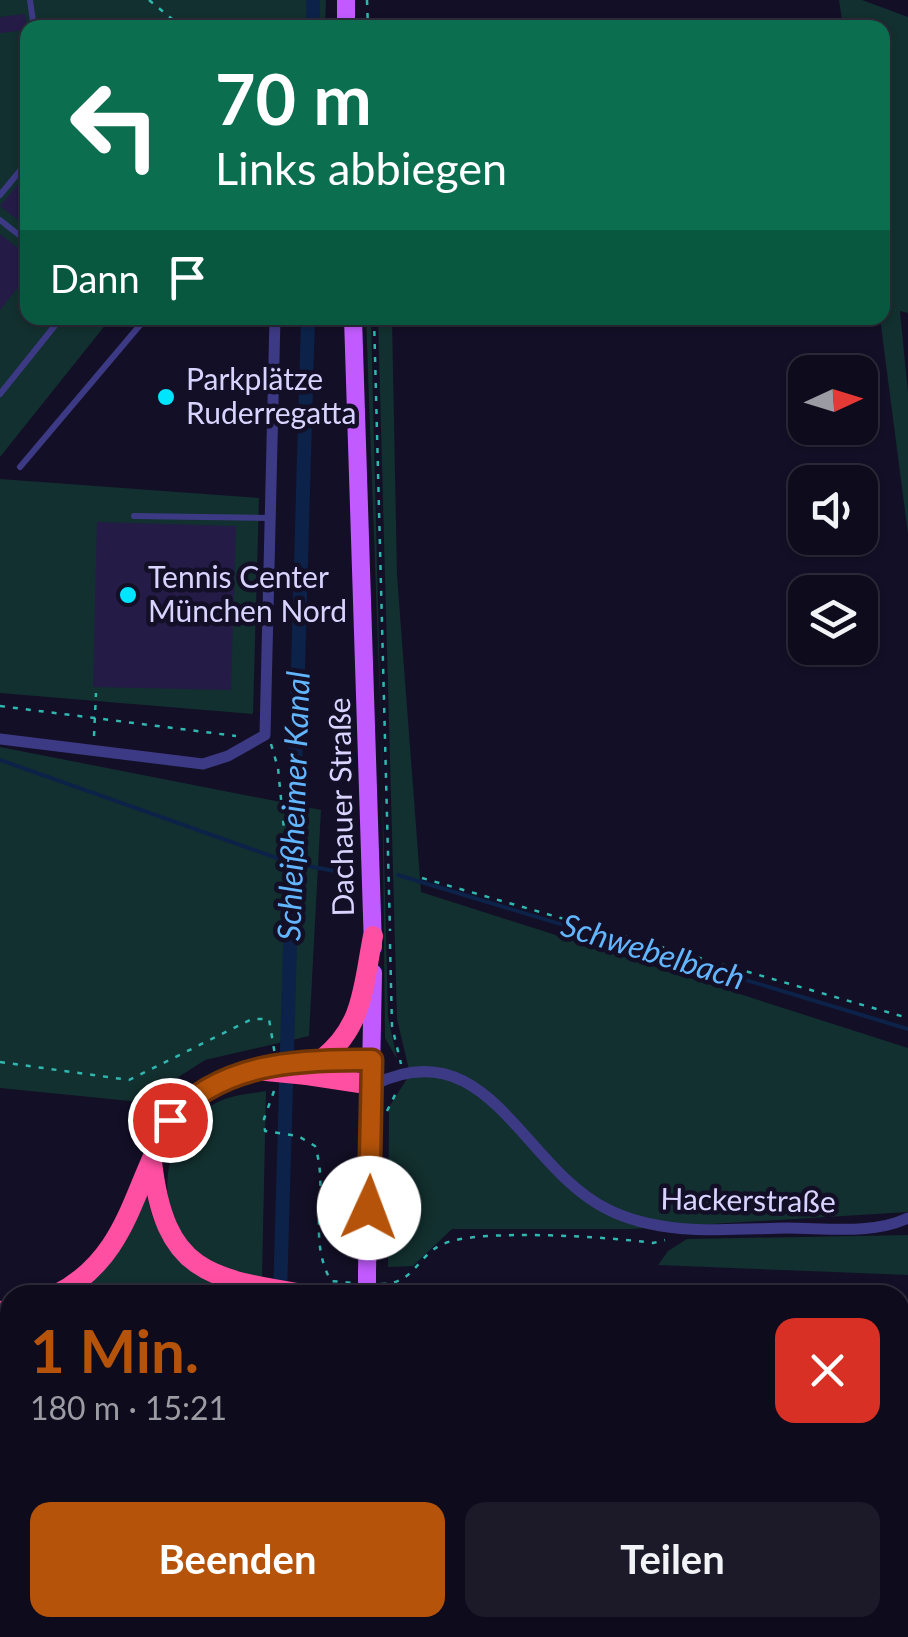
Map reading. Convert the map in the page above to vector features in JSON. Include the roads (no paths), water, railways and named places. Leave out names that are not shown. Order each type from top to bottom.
[{"type":"highway","points":[[311,1066],[350,1034],[373,936]]},
{"type":"highway","points":[[67,1285],[104,1256],[120,1234],[170,1120],[186,1102],[224,1078],[256,1070],[372,1060]]},
{"type":"highway","points":[[311,1066],[372,1086]]},
{"type":"highway","points":[[152,1160],[160,1211],[168,1233],[183,1252],[221,1278],[253,1285]]},
{"type":"main road","name":"Dachauer Straße","points":[[353,325],[373,936],[365,1284]]},
{"type":"street","points":[[0,739],[203,764],[262,738],[272,517],[275,325]]},
{"type":"street","name":"Hackerstraße","points":[[372,1060],[402,1071],[428,1070],[462,1078],[496,1105],[570,1186],[628,1219],[677,1229],[871,1228],[908,1218]]},
{"type":"street","points":[[372,1086],[402,1071]]},
{"type":"lane","points":[[0,195],[20,171]]},
{"type":"lane","points":[[0,220],[20,236]]},
{"type":"lane","points":[[0,394],[55,325]]},
{"type":"lane","points":[[20,467],[140,325]]},
{"type":"lane","points":[[134,516],[272,517]]},
{"type":"waterway","name":"Schleißheimer Kanal","points":[[313,0],[313,20]]},
{"type":"waterway","name":"Schleißheimer Kanal","points":[[280,1285],[308,325]]},
{"type":"waterway","name":"Schwebelbach","points":[[0,760],[291,863],[346,873]]},
{"type":"waterway","name":"Schwebelbach","points":[[398,875],[908,1029]]},
{"type":"place","name":"Parkplätze Ruderregatta","points":[[166,397]]},
{"type":"place","name":"Tennis Center München Nord","points":[[128,595]]}]
